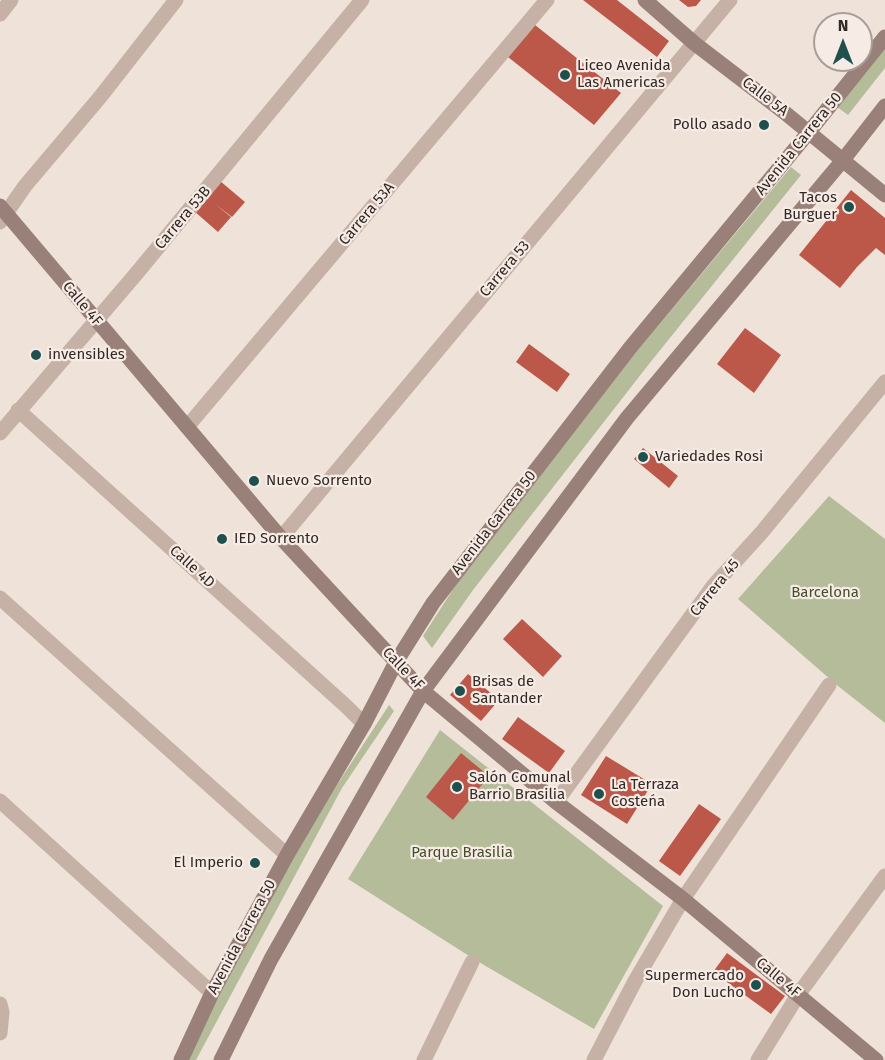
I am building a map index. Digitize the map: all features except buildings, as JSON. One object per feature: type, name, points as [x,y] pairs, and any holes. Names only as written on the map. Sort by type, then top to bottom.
[{"type":"main road","name":"Calle 5A","points":[[645,0],[694,43],[809,132],[885,195]]},
{"type":"main road","name":"Avenida Carrera 50","points":[[181,1060],[212,993],[286,855],[364,724],[420,622],[630,348],[885,37]]},
{"type":"main road","points":[[221,1060],[271,959],[423,691],[627,418],[843,160],[885,106]]},
{"type":"main road","name":"Calle 4F","points":[[2,214],[281,538],[423,691],[556,802],[683,899],[876,1060]]},
{"type":"street","points":[[0,14],[10,0]]},
{"type":"street","points":[[2,214],[101,96],[176,0]]},
{"type":"street","name":"Carrera 53B","points":[[0,433],[144,265],[362,0]]},
{"type":"street","name":"Carrera 53A","points":[[187,427],[547,0]]},
{"type":"street","name":"Carrera 53","points":[[281,538],[730,0]]},
{"type":"street","name":"Carrera 45","points":[[556,802],[714,585],[762,532],[885,382]]},
{"type":"street","name":"Calle 4D","points":[[18,410],[364,724]]},
{"type":"street","points":[[0,598],[286,855]]},
{"type":"street","points":[[594,1060],[635,981],[683,899],[829,685]]},
{"type":"street","points":[[0,801],[212,993]]},
{"type":"street","points":[[758,1060],[798,995],[885,876]]},
{"type":"street","points":[[424,1060],[472,962]]},
{"type":"street","points":[[0,1033],[1,1008]]},
{"type":"green space","points":[[885,47],[885,68],[848,115],[837,107],[865,72],[873,72],[873,62]]},
{"type":"green space","points":[[791,167],[801,175],[649,364],[473,590],[432,648],[423,636],[457,583],[633,356]]},
{"type":"green space","name":"Barcelona","points":[[829,496],[885,539],[885,723],[838,686],[738,599]]},
{"type":"green space","points":[[389,705],[394,711],[342,788],[196,1060],[188,1060],[216,997],[312,823]]},
{"type":"green space","name":"Parque Brasilia","points":[[440,730],[663,906],[594,1029],[477,961],[348,879]]},
{"type":"place","name":"Liceo Avenida Las Americas","points":[[565,75]]},
{"type":"place","name":"Pollo asado","points":[[764,125]]},
{"type":"place","name":"Tacos Burguer","points":[[849,207]]},
{"type":"place","name":"invensibles","points":[[36,355]]},
{"type":"place","name":"Variedades Rosi","points":[[643,457]]},
{"type":"place","name":"Nuevo Sorrento","points":[[254,481]]},
{"type":"place","name":"IED Sorrento","points":[[222,539]]},
{"type":"place","name":"Brisas de Santander","points":[[460,691]]},
{"type":"place","name":"Salón Comunal Barrio Brasilia","points":[[457,787]]},
{"type":"place","name":"La Terraza Costeńa","points":[[599,794]]},
{"type":"place","name":"El Imperio","points":[[255,863]]},
{"type":"place","name":"Supermercado Don Lucho","points":[[756,985]]}]
